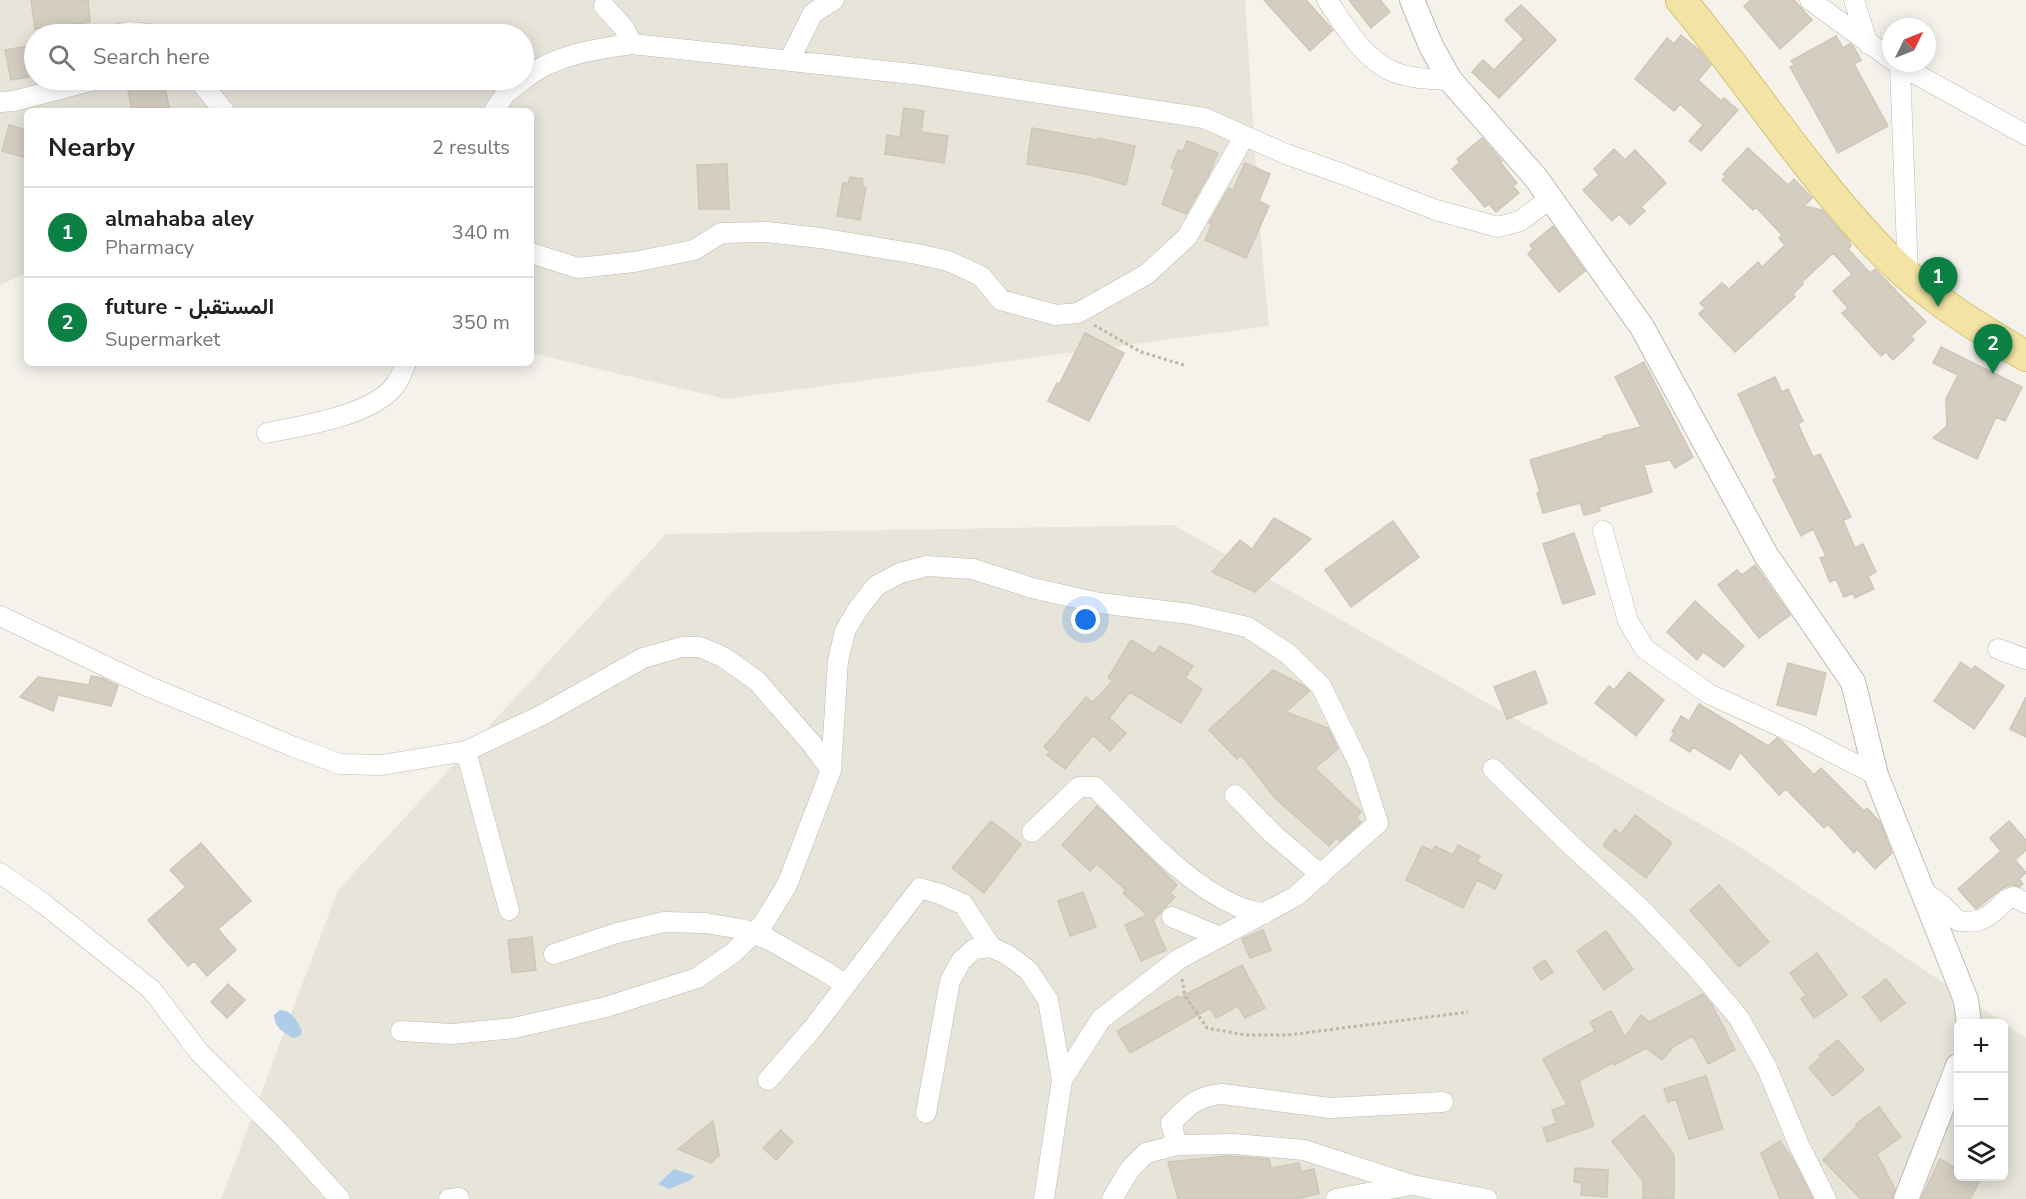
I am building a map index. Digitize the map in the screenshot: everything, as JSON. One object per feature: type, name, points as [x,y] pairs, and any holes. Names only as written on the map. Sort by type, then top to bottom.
[{"type":"main road","points":[[1681,0],[1712,37],[1798,153],[1874,243],[1941,303],[1983,332],[2026,356]]},
{"type":"street","points":[[789,61],[813,13],[834,0]]},
{"type":"street","points":[[1327,0],[1349,32],[1376,62],[1394,72],[1418,78],[1450,80]]},
{"type":"street","points":[[1412,0],[1431,46],[1450,80],[1503,138],[1551,198],[1641,327],[1766,555],[1853,682],[1876,776],[1966,1000],[1968,1019]]},
{"type":"street","points":[[1810,0],[1882,54]]},
{"type":"street","points":[[1854,0],[1868,44]]},
{"type":"street","points":[[604,6],[624,28],[632,44]]},
{"type":"street","points":[[534,73],[547,65],[593,49],[632,44],[922,75],[1204,118],[1244,137],[1436,210],[1498,227],[1521,221],[1551,198]]},
{"type":"street","points":[[1897,72],[1908,275]]},
{"type":"street","points":[[1912,72],[2026,135]]},
{"type":"street","points":[[0,102],[14,101],[56,90]]},
{"type":"street","points":[[207,90],[222,108]]},
{"type":"street","points":[[496,108],[510,90]]},
{"type":"street","points":[[534,254],[578,268],[633,262],[694,250],[721,233],[767,232],[820,238],[948,261],[981,276],[1001,300],[1056,315],[1078,313],[1147,274],[1188,237],[1244,137]]},
{"type":"street","points":[[267,433],[325,421],[360,410],[384,396],[396,384],[405,366]]},
{"type":"street","points":[[1603,531],[1628,621],[1645,649],[1709,694],[1799,735],[1876,776]]},
{"type":"street","points":[[401,1031],[452,1034],[514,1028],[606,1008],[697,978],[733,953],[763,924],[787,885],[831,770],[838,662],[845,631],[858,609],[876,586],[900,573],[927,566],[973,569],[1032,588],[1099,603],[1190,614],[1247,627],[1257,633],[1287,653],[1321,686],[1359,764],[1378,823],[1296,896],[1179,959],[1101,1018],[1062,1080]]},
{"type":"street","points":[[0,616],[144,685],[340,764],[382,765],[466,752],[542,715],[643,658],[682,647],[700,647],[723,657],[757,681],[812,744],[831,770]]},
{"type":"street","points":[[1998,649],[2026,659]]},
{"type":"street","points":[[466,752],[509,910]]},
{"type":"street","points":[[1493,769],[1641,909],[1695,966],[1739,1018],[1767,1068],[1799,1145],[1826,1199]]},
{"type":"street","points":[[1032,832],[1079,787],[1095,787],[1180,871],[1239,908],[1264,914]]},
{"type":"street","points":[[1235,795],[1273,834],[1321,874]]},
{"type":"street","points":[[0,873],[44,904],[152,990],[199,1053],[282,1136],[340,1199]]},
{"type":"street","points":[[768,1080],[787,1060],[920,888],[940,894],[963,904],[991,947],[1008,955],[1028,970],[1048,1000],[1062,1080],[1044,1199]]},
{"type":"street","points":[[1922,890],[1958,921],[1975,923],[1986,918],[2007,899],[2014,897],[2026,903]]},
{"type":"street","points":[[1172,917],[1220,937]]},
{"type":"street","points":[[554,954],[616,933],[664,921],[705,923],[741,929],[768,939],[846,985]]},
{"type":"street","points":[[926,1113],[950,981],[961,961],[974,949],[991,947]]},
{"type":"street","points":[[1906,1199],[1956,1073]]},
{"type":"street","points":[[1177,1145],[1171,1123],[1198,1098],[1208,1095],[1222,1094],[1330,1108],[1443,1102]]},
{"type":"street","points":[[1112,1199],[1130,1169],[1146,1153],[1177,1145],[1234,1144],[1304,1150],[1412,1185],[1487,1199]]},
{"type":"street","points":[[1336,1199],[1412,1185]]},
{"type":"path","points":[[1078,313],[1104,332],[1141,352],[1184,365]]},
{"type":"path","points":[[1179,959],[1185,996],[1207,1028],[1245,1035],[1288,1035],[1468,1012]]},
{"type":"shaded area","points":[[0,0],[1245,0],[1260,230],[1269,326],[726,399],[534,354],[534,108],[24,108],[24,274],[0,285]]},
{"type":"shaded area","points":[[1174,525],[1732,842],[1998,1019],[1954,1019],[1954,1181],[2008,1181],[2008,1026],[2026,1038],[2026,1199],[221,1199],[338,890],[666,534]]},
{"type":"water","points":[[280,1010],[288,1012],[296,1020],[302,1031],[300,1036],[293,1038],[278,1026],[274,1015]]},
{"type":"water","points":[[674,1169],[695,1176],[669,1189],[658,1184]]},
{"type":"building","points":[[31,0],[88,0],[90,22],[34,24]]},
{"type":"building","points":[[1264,0],[1306,0],[1333,30],[1310,51]]},
{"type":"building","points":[[1349,0],[1380,0],[1390,12],[1371,28]]},
{"type":"building","points":[[1751,0],[1794,0],[1812,20],[1780,49],[1744,6]]},
{"type":"building","points":[[1521,5],[1556,40],[1499,98],[1472,72],[1483,60],[1494,70],[1524,39],[1505,20]]},
{"type":"building","points":[[1681,35],[1699,50],[1711,65],[1698,80],[1721,101],[1724,98],[1738,110],[1701,151],[1689,141],[1703,125],[1680,104],[1674,111],[1635,79],[1667,38],[1674,44]]},
{"type":"building","points":[[1836,36],[1843,48],[1850,44],[1853,46],[1861,60],[1854,64],[1888,126],[1838,153],[1790,67],[1795,65],[1791,61]]},
{"type":"building","points":[[24,47],[24,78],[11,80],[5,50]]},
{"type":"building","points":[[128,90],[166,90],[169,108],[131,108]]},
{"type":"building","points":[[904,108],[924,111],[921,132],[948,136],[944,163],[885,154],[887,135],[900,137]]},
{"type":"building","points":[[9,125],[24,129],[24,157],[2,151]]},
{"type":"building","points":[[1032,128],[1135,146],[1126,185],[1090,175],[1027,164]]},
{"type":"building","points":[[1482,138],[1517,183],[1513,186],[1519,193],[1496,212],[1489,204],[1485,207],[1452,169],[1460,162],[1457,159]]},
{"type":"building","points":[[1187,141],[1218,153],[1186,214],[1162,204],[1175,170],[1171,168],[1178,150],[1183,151]]},
{"type":"building","points":[[1748,148],[1788,185],[1794,179],[1812,198],[1804,206],[1822,210],[1849,241],[1851,246],[1848,249],[1870,273],[1875,269],[1926,322],[1911,336],[1914,340],[1893,360],[1886,352],[1881,356],[1842,313],[1848,308],[1833,291],[1852,274],[1833,253],[1802,282],[1803,284],[1793,294],[1795,297],[1735,352],[1699,314],[1705,308],[1700,303],[1722,283],[1729,289],[1758,262],[1762,267],[1785,245],[1779,238],[1782,235],[1756,207],[1753,210],[1722,180],[1726,176],[1723,174]]},
{"type":"building","points":[[1614,149],[1625,160],[1635,150],[1666,183],[1641,207],[1645,211],[1630,225],[1619,214],[1612,221],[1583,190],[1599,175],[1594,169]]},
{"type":"building","points":[[1245,163],[1270,174],[1259,201],[1269,206],[1246,258],[1205,240],[1212,224],[1209,223],[1229,188],[1233,190]]},
{"type":"building","points":[[727,164],[729,209],[699,209],[697,165]]},
{"type":"building","points":[[850,177],[863,179],[862,187],[866,187],[860,220],[837,216],[843,183],[848,184]]},
{"type":"building","points":[[1553,226],[1585,271],[1559,292],[1528,254],[1533,249],[1530,245]]},
{"type":"building","points":[[1085,333],[1124,353],[1089,421],[1048,401],[1057,383],[1059,385]]},
{"type":"building","points":[[1941,347],[2022,387],[2005,421],[1996,417],[1977,459],[1933,438],[1947,426],[1946,399],[1958,375],[1933,363]]},
{"type":"building","points":[[1644,362],[1693,457],[1675,468],[1670,460],[1644,465],[1652,492],[1599,507],[1600,511],[1584,515],[1580,503],[1543,513],[1537,493],[1540,492],[1530,460],[1603,438],[1603,436],[1641,427],[1615,377]]},
{"type":"building","points":[[1775,377],[1782,392],[1788,389],[1803,421],[1798,424],[1813,457],[1820,454],[1851,517],[1843,520],[1855,548],[1863,544],[1876,572],[1868,576],[1874,589],[1855,598],[1853,593],[1844,597],[1836,579],[1830,582],[1820,558],[1826,556],[1813,529],[1801,536],[1773,480],[1777,478],[1738,394]]},
{"type":"building","points":[[1274,518],[1311,539],[1255,592],[1212,572],[1240,540],[1252,549]]},
{"type":"building","points":[[1393,521],[1419,557],[1351,607],[1325,570]]},
{"type":"building","points":[[1574,533],[1595,594],[1563,604],[1543,544]]},
{"type":"building","points":[[1755,565],[1790,615],[1759,638],[1718,585],[1737,570],[1742,575]]},
{"type":"building","points":[[1695,601],[1744,646],[1724,667],[1703,652],[1697,660],[1667,632]]},
{"type":"building","points":[[1131,640],[1154,654],[1160,646],[1193,666],[1185,678],[1202,689],[1181,723],[1130,692],[1109,718],[1126,733],[1110,751],[1093,735],[1065,769],[1047,755],[1050,752],[1044,747],[1086,697],[1093,702],[1113,681],[1108,678]]},
{"type":"building","points":[[1961,662],[1972,670],[1975,666],[2004,686],[1974,729],[1934,701]]},
{"type":"building","points":[[1788,663],[1826,673],[1816,715],[1777,705]]},
{"type":"building","points":[[1273,670],[1309,691],[1286,712],[1328,728],[1338,749],[1315,768],[1361,812],[1356,818],[1361,822],[1340,841],[1336,838],[1329,846],[1276,799],[1241,755],[1237,759],[1209,730]]},
{"type":"building","points":[[1535,671],[1547,703],[1507,719],[1494,687]]},
{"type":"building","points":[[1629,672],[1664,700],[1636,736],[1595,703],[1609,686],[1614,690]]},
{"type":"building","points":[[91,676],[102,678],[118,686],[111,706],[58,695],[53,711],[20,697],[38,677],[89,685]]},
{"type":"building","points":[[2026,697],[2026,737],[2010,729]]},
{"type":"building","points":[[1699,704],[1768,746],[1777,738],[1781,740],[1814,775],[1821,768],[1864,811],[1867,808],[1880,822],[1892,853],[1875,869],[1857,849],[1854,853],[1828,824],[1824,828],[1786,789],[1779,795],[1740,752],[1730,770],[1693,747],[1690,752],[1670,740],[1681,716],[1689,721]]},
{"type":"building","points":[[1097,806],[1177,885],[1170,893],[1175,897],[1153,920],[1166,950],[1141,961],[1125,925],[1147,915],[1123,893],[1126,890],[1097,864],[1090,871],[1062,845]]},
{"type":"building","points":[[1635,815],[1672,843],[1646,878],[1603,845],[1615,829],[1621,834]]},
{"type":"building","points":[[991,821],[1021,844],[984,893],[952,868]]},
{"type":"building","points":[[2009,821],[2026,840],[2026,850],[2015,860],[2026,873],[2019,879],[2023,884],[2020,887],[2011,885],[2003,888],[1976,909],[1958,889],[2001,851],[1990,838]]},
{"type":"building","points":[[201,843],[251,901],[218,929],[236,950],[207,976],[194,961],[188,966],[148,920],[186,887],[170,870]]},
{"type":"building","points":[[1458,845],[1480,856],[1477,862],[1502,875],[1495,889],[1477,880],[1463,908],[1406,880],[1422,846],[1433,851],[1435,846],[1453,855]]},
{"type":"building","points":[[1719,885],[1769,942],[1739,967],[1690,910]]},
{"type":"building","points":[[1083,892],[1096,927],[1070,936],[1058,901]]},
{"type":"building","points":[[1263,930],[1271,950],[1250,958],[1242,939]]},
{"type":"building","points":[[1606,931],[1633,969],[1604,990],[1577,951]]},
{"type":"building","points":[[532,937],[536,970],[512,973],[508,940]]},
{"type":"building","points":[[1817,953],[1847,995],[1814,1018],[1801,999],[1806,995],[1790,973]]},
{"type":"building","points":[[1545,960],[1553,972],[1541,980],[1533,968]]},
{"type":"building","points":[[1242,965],[1265,1008],[1245,1018],[1238,1006],[1216,1018],[1210,1008],[1130,1053],[1117,1031],[1178,996],[1179,998]]},
{"type":"building","points":[[1886,979],[1905,1003],[1881,1021],[1863,997]]},
{"type":"building","points":[[228,984],[245,1000],[227,1018],[211,1002]]},
{"type":"building","points":[[1703,994],[1712,1005],[1735,1050],[1708,1064],[1693,1036],[1674,1046],[1662,1060],[1646,1048],[1614,1065],[1612,1063],[1579,1081],[1594,1126],[1547,1142],[1543,1128],[1557,1123],[1552,1110],[1567,1105],[1543,1059],[1595,1031],[1590,1022],[1611,1011],[1625,1037],[1641,1015],[1649,1022]]},
{"type":"building","points":[[1838,1040],[1864,1070],[1833,1096],[1809,1068],[1821,1057],[1819,1055]]},
{"type":"building","points":[[1706,1076],[1723,1129],[1689,1139],[1676,1099],[1668,1102],[1664,1089]]},
{"type":"building","points":[[1879,1107],[1901,1137],[1877,1154],[1895,1189],[1892,1199],[1861,1199],[1823,1160],[1858,1125],[1856,1124]]},
{"type":"building","points":[[1644,1115],[1674,1155],[1674,1198],[1643,1199],[1643,1181],[1612,1141]]},
{"type":"building","points":[[713,1121],[719,1155],[711,1163],[678,1149]]},
{"type":"building","points":[[781,1130],[793,1142],[776,1160],[763,1148]]},
{"type":"building","points":[[1780,1141],[1793,1160],[1813,1199],[1780,1199],[1761,1153]]},
{"type":"building","points":[[1226,1156],[1269,1159],[1271,1168],[1299,1163],[1301,1172],[1314,1169],[1319,1194],[1295,1199],[1178,1199],[1168,1162]]},
{"type":"building","points":[[1940,1159],[1954,1167],[1954,1181],[1979,1182],[1970,1199],[1921,1199]]},
{"type":"building","points":[[1575,1168],[1608,1170],[1607,1197],[1581,1195],[1582,1183],[1574,1182]]},
{"type":"place","name":"almahaba aley","points":[[1938,307]]},
{"type":"place","name":"future - المستقبل","points":[[1993,374]]}]
